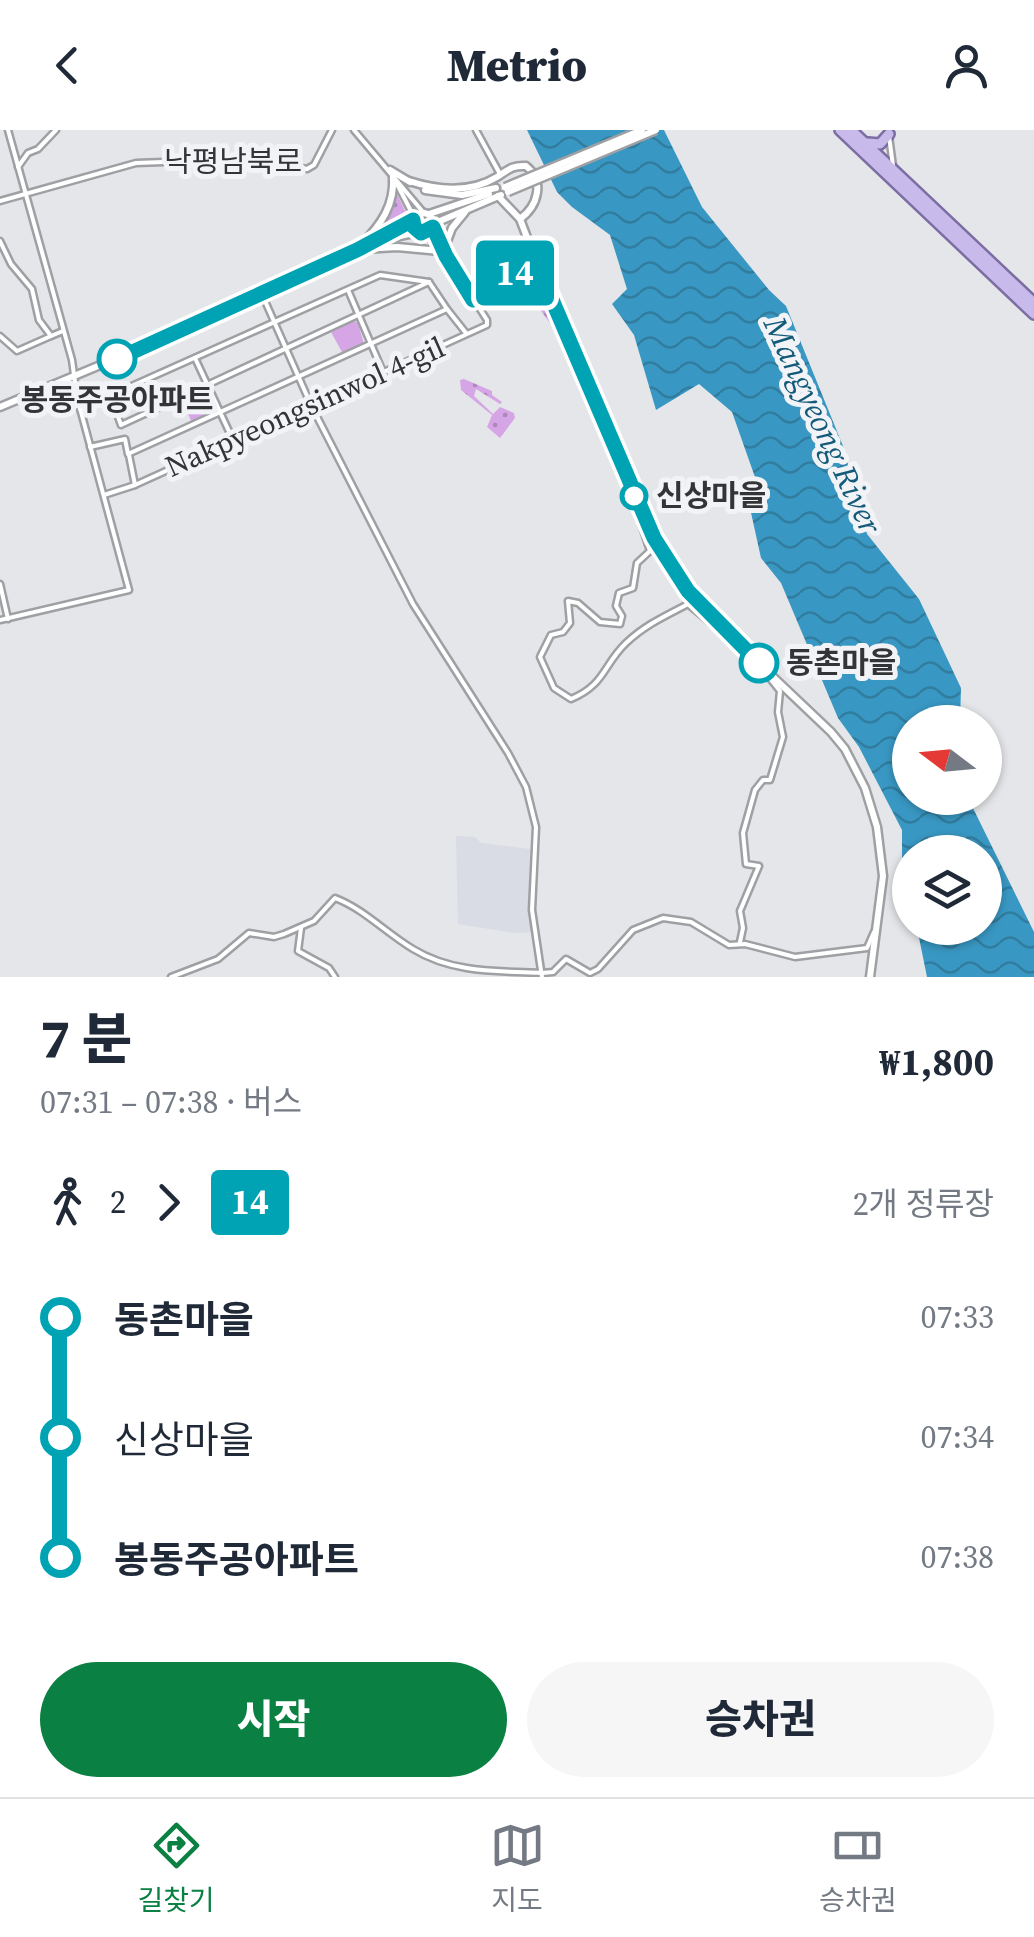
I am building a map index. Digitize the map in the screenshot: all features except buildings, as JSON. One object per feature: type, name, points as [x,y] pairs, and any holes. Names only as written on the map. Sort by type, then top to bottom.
[{"type":"main road","points":[[840,130],[900,178],[1034,303]]},
{"type":"main road","points":[[850,130],[1034,314]]},
{"type":"main road","points":[[863,141],[880,144],[890,132]]},
{"type":"street","points":[[0,620],[129,590],[8,130]]},
{"type":"street","points":[[18,167],[28,153],[38,150],[56,130]]},
{"type":"street","name":"낙평남북로","points":[[0,201],[136,162],[246,158],[307,168],[314,165],[332,130]]},
{"type":"street","points":[[354,130],[426,213],[443,252],[473,300],[535,260]]},
{"type":"street","points":[[476,130],[499,175],[500,190],[520,219],[634,497],[675,572],[732,639]]},
{"type":"street","points":[[375,241],[421,232],[500,190],[642,130]]},
{"type":"street","points":[[0,408],[357,250],[426,213],[500,190],[656,130]]},
{"type":"street","points":[[875,159],[890,132]]},
{"type":"street","points":[[890,132],[890,160],[900,178]]},
{"type":"street","points":[[408,181],[442,190],[470,186],[520,165],[531,169],[539,186],[534,202],[520,219]]},
{"type":"street","points":[[391,173],[423,190],[451,196],[500,190]]},
{"type":"street","points":[[391,173],[421,232],[443,252]]},
{"type":"street","points":[[357,250],[386,216],[392,196],[391,173]]},
{"type":"street","points":[[470,186],[500,190]]},
{"type":"street","points":[[443,252],[452,228],[471,206]]},
{"type":"street","points":[[0,242],[11,264],[32,290],[39,320],[51,336]]},
{"type":"street","points":[[357,250],[396,247],[443,252]]},
{"type":"street","points":[[80,409],[380,275],[429,282],[466,334]]},
{"type":"street","points":[[121,425],[429,282]]},
{"type":"street","points":[[348,290],[383,372]]},
{"type":"street","points":[[261,292],[312,405],[413,604],[508,752],[526,787],[536,817],[532,910],[542,975]]},
{"type":"street","name":"Nakpyeongsinwol 4-gil","points":[[104,496],[488,323],[473,300]]},
{"type":"street","points":[[128,454],[448,310]]},
{"type":"street","points":[[0,336],[17,350],[62,331]]},
{"type":"street","points":[[196,358],[233,440]]},
{"type":"street","points":[[112,397],[135,485]]},
{"type":"street","points":[[90,447],[125,439]]},
{"type":"street","points":[[634,497],[650,551],[637,563],[633,588],[619,592],[616,606],[622,616],[620,624],[600,622],[578,603],[568,601],[570,623],[563,632],[551,636],[540,657],[554,688],[571,699],[587,692],[604,676],[630,639],[656,619],[688,604],[759,663],[832,732],[865,788],[883,862],[880,918],[870,977]]},
{"type":"street","points":[[0,584],[8,618]]},
{"type":"street","points":[[740,944],[740,911],[760,866],[746,864],[743,833],[755,790],[763,780],[770,780],[783,737],[778,712],[780,691],[759,663]]},
{"type":"street","points":[[172,977],[218,960],[249,933],[274,937],[314,922],[335,898],[362,912],[410,948],[446,965],[542,975],[553,972],[566,959],[587,973],[594,972],[632,930],[663,918],[691,922],[725,943],[795,957],[867,948],[880,918]]},
{"type":"street","points":[[301,927],[298,951],[329,968],[335,977]]},
{"type":"shaded area","points":[[456,836],[530,849],[528,906],[532,932],[458,924]]},
{"type":"green space","points":[[396,192],[408,217],[381,232]]},
{"type":"green space","points":[[536,275],[558,334],[539,308],[545,303],[534,288],[529,290],[522,283],[517,287],[523,280],[530,283],[528,277]]},
{"type":"green space","points":[[354,321],[364,344],[343,354],[331,332]]},
{"type":"green space","points":[[460,380],[492,391],[502,402],[476,389],[474,396],[493,414],[500,407],[514,413],[515,418],[500,438],[487,427],[492,415],[461,390]]},
{"type":"green space","points":[[204,391],[214,412],[192,423],[182,400]]},
{"type":"water","name":"Mangyeong River","points":[[527,130],[664,130],[702,207],[786,306],[843,446],[867,534],[919,599],[961,688],[960,705],[892,705],[892,811],[859,747],[838,718],[781,583],[761,558],[748,499],[756,480],[732,412],[699,384],[656,410],[634,335],[612,304],[627,289],[610,235],[557,192]]},
{"type":"water","points":[[894,815],[976,815],[986,835],[902,835]]},
{"type":"water","points":[[1002,867],[1034,932],[1034,977],[927,977],[920,945],[1002,945]]},
{"type":"bus line","name":"14","points":[[117,359],[357,250],[413,220],[418,232],[428,232],[433,227],[473,300],[535,260],[654,538],[688,591],[759,663]]},
{"type":"place","name":"봉동주공아파트","points":[[117,359]]},
{"type":"place","name":"신상마을","points":[[634,496]]},
{"type":"place","name":"동촌마을","points":[[759,663]]}]
